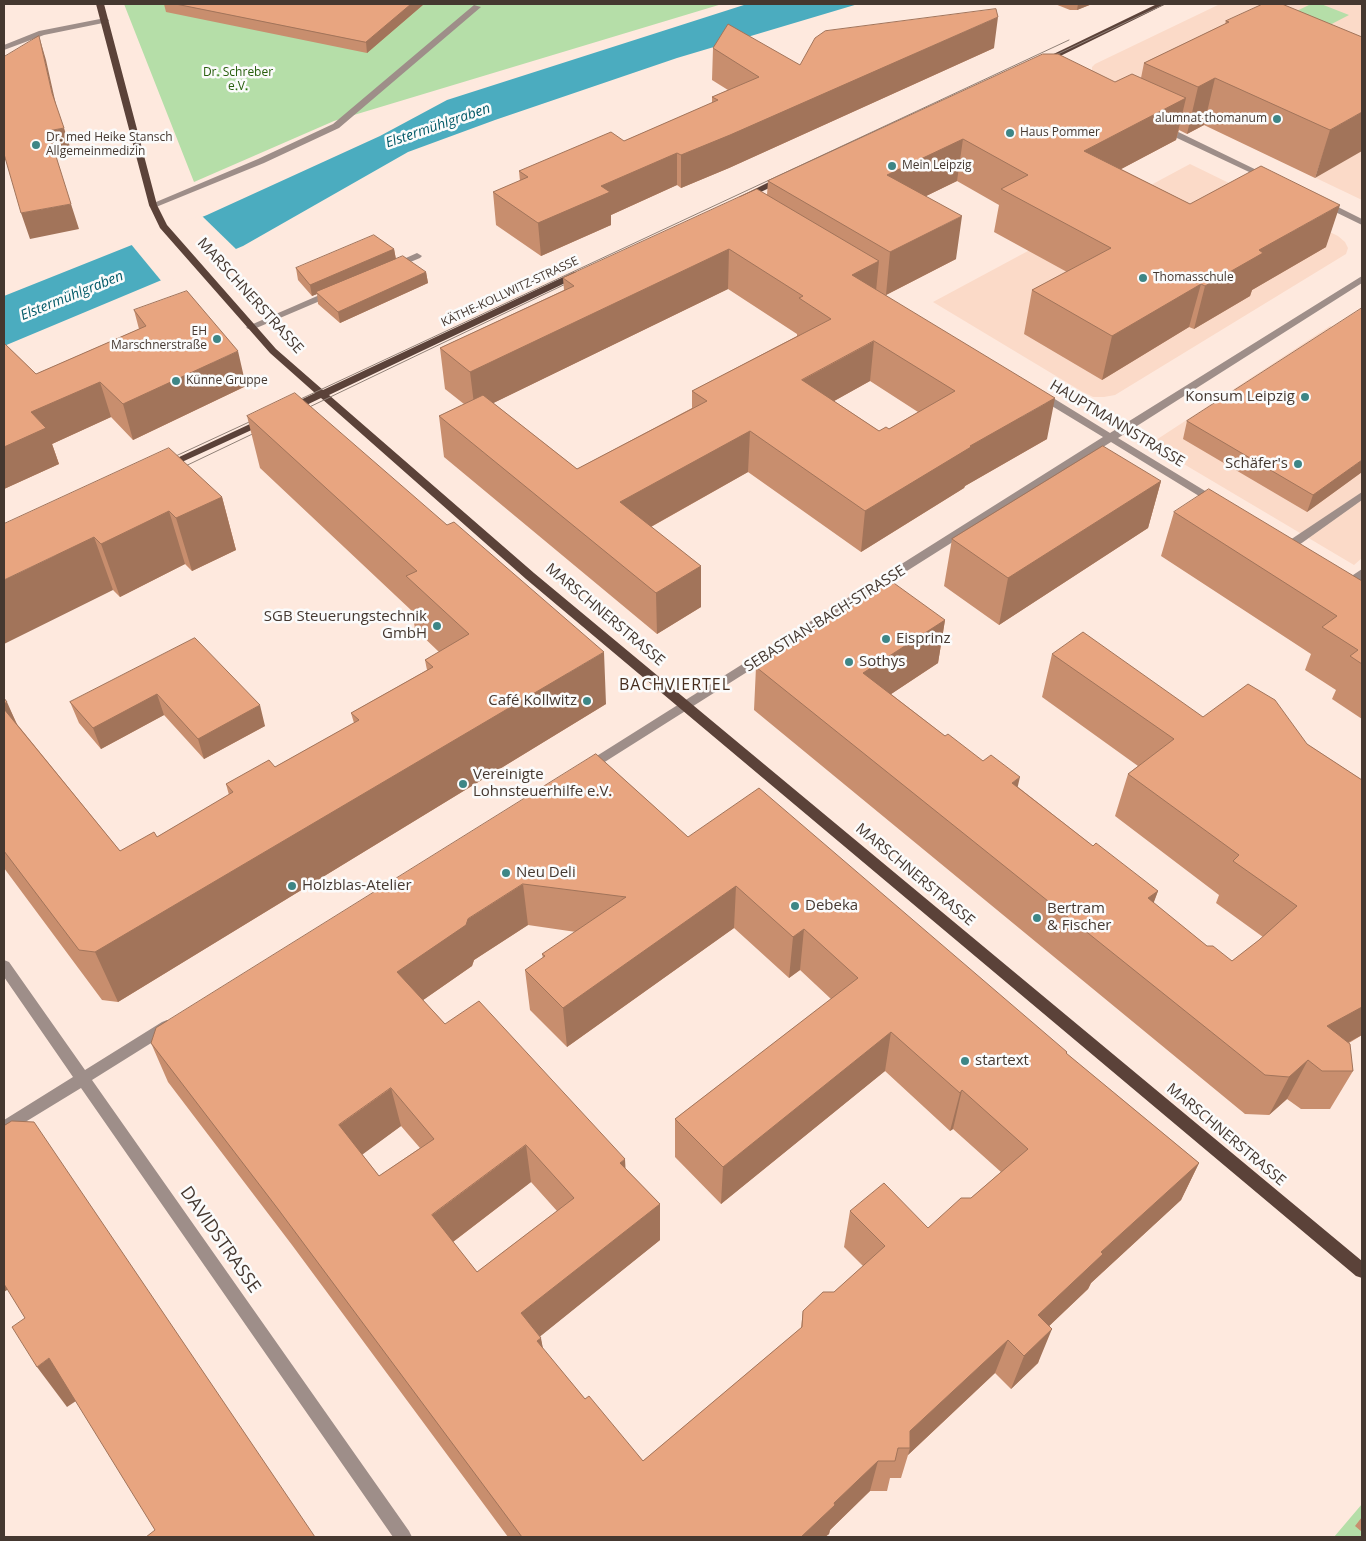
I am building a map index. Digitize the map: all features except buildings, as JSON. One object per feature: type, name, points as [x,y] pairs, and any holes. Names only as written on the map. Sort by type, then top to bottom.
[{"type":"main road","name":"MARSCHNERSTRASSE","points":[[100,4],[153,205],[163,226],[273,351],[530,576],[688,706],[1362,1271]]},
{"type":"main road","points":[[1035,68],[1162,4]]},
{"type":"main road","points":[[735,201],[788,176]]},
{"type":"main road","name":"KÄTHE-KOLLWITZ-STRASSE","points":[[156,470],[585,271]]},
{"type":"street","points":[[153,205],[261,161],[336,126],[477,7]]},
{"type":"street","points":[[4,48],[42,33],[105,20]]},
{"type":"street","points":[[1158,125],[1280,183]]},
{"type":"street","points":[[1313,198],[1362,222]]},
{"type":"street","points":[[382,271],[417,256]]},
{"type":"street","name":"SEBASTIAN-BACH-STRASSE","points":[[577,774],[688,706],[1362,279]]},
{"type":"street","points":[[251,327],[338,290]]},
{"type":"street","name":"HAUPTMANNSTRASSE","points":[[1036,392],[1223,507]]},
{"type":"street","points":[[1289,547],[1362,495]]},
{"type":"street","points":[[1347,584],[1362,573]]},
{"type":"street","name":"DAVIDSTRASSE","points":[[4,966],[402,1537]]},
{"type":"street","points":[[4,1128],[177,1020]]},
{"type":"shaded area","name":"alumnat thomanum","points":[[1220,4],[1362,4],[1362,200],[1092,71],[1092,67],[1095,64]]},
{"type":"shaded area","name":"Thomasschule","points":[[1190,164],[1338,236],[1345,242],[1348,248],[1346,254],[1115,395],[1104,397],[1093,397],[1081,391],[933,302]]},
{"type":"shaded area","name":"Konsum Leipzig","points":[[1330,326],[1362,343],[1362,558],[1354,565],[1150,444]]},
{"type":"green space","name":"Dr. Schreber e.V.","points":[[124,4],[722,4],[334,121],[194,182]]},
{"type":"green space","points":[[1311,4],[1321,4],[1349,15],[1291,45],[1258,30]]},
{"type":"green space","points":[[1362,1504],[1362,1537],[1334,1537]]},
{"type":"water","name":"Elstermühlgraben","points":[[747,4],[858,4],[677,58],[495,120],[408,152],[243,246],[4,346],[4,296],[207,215],[380,136],[447,100]]},
{"type":"pier","points":[[201,215],[238,251],[163,283],[130,243]]},
{"type":"tram line","points":[[1045,60],[1165,4]]},
{"type":"tram line","points":[[290,404],[1069,40]]},
{"type":"tram line","points":[[299,412],[576,279]]},
{"type":"tram line","points":[[165,461],[260,417]]},
{"type":"tram line","points":[[175,471],[265,428]]},
{"type":"place","name":"alumnat thomanum","points":[[1277,119]]},
{"type":"place","name":"Haus Pommer","points":[[1010,133]]},
{"type":"place","name":"Dr. med Heike Stansch Allgemeinmedizin","points":[[36,145]]},
{"type":"place","name":"Mein Leipzig","points":[[892,166]]},
{"type":"place","name":"Thomasschule","points":[[1143,278]]},
{"type":"place","name":"EH Marschnerstraße","points":[[217,339]]},
{"type":"place","name":"Künne Gruppe","points":[[176,381]]},
{"type":"place","name":"Konsum Leipzig","points":[[1305,397]]},
{"type":"place","name":"Schäfer's","points":[[1298,464]]},
{"type":"place","name":"SGB Steuerungstechnik GmbH","points":[[437,626]]},
{"type":"place","name":"Eisprinz","points":[[886,639]]},
{"type":"place","name":"Sothys","points":[[849,662]]},
{"type":"place","name":"Café Kollwitz","points":[[587,701]]},
{"type":"place","name":"Vereinigte Lohnsteuerhilfe e.V.","points":[[463,784]]},
{"type":"place","name":"Neu Deli","points":[[506,873]]},
{"type":"place","name":"Holzblas-Atelier","points":[[292,886]]},
{"type":"place","name":"Debeka","points":[[795,906]]},
{"type":"place","name":"Bertram & Fischer","points":[[1037,918]]},
{"type":"place","name":"startext","points":[[965,1061]]},
{"type":"district","name":"BACHVIERTEL","points":[[675,685]]}]
